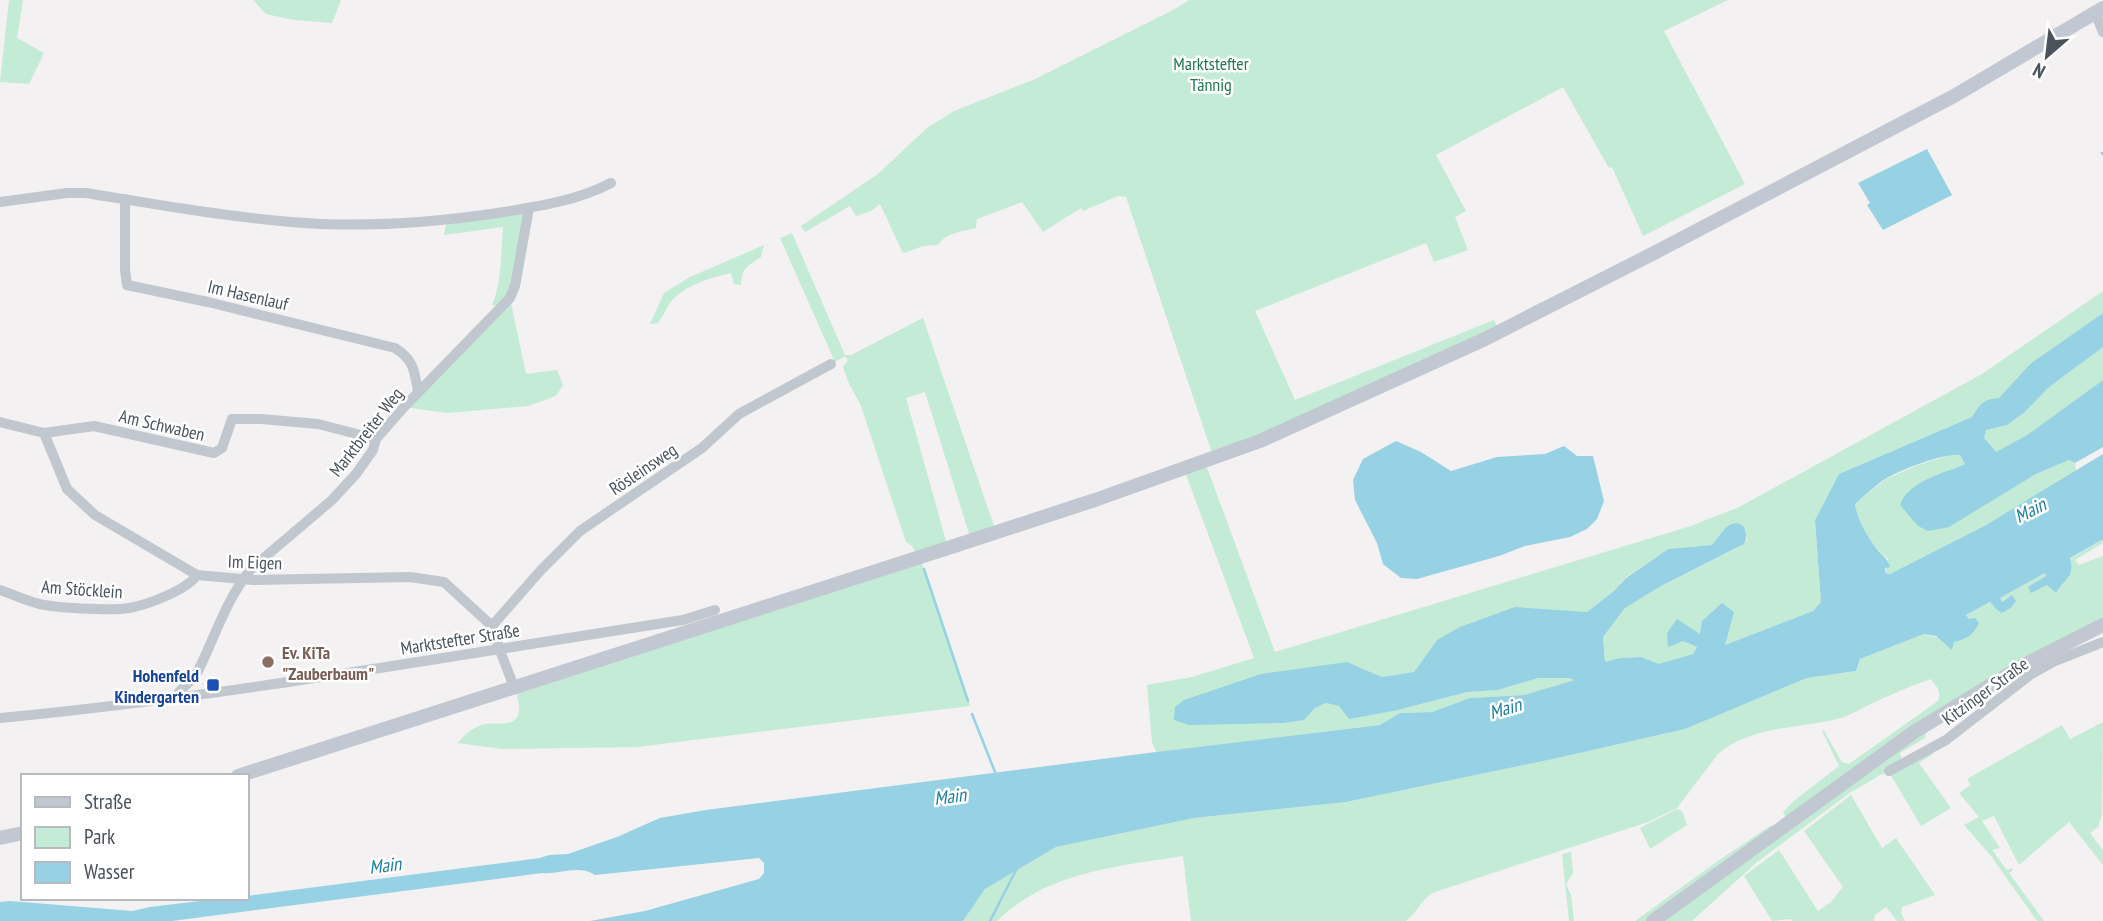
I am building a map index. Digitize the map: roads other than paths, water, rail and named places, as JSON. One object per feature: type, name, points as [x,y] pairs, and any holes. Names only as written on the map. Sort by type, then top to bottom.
[{"type":"main road","points":[[243,774],[1095,500],[1260,441],[1430,365],[1632,264],[1954,96],[2099,10]]},
{"type":"main road","points":[[1653,921],[1914,732],[2022,666],[2103,625]]},
{"type":"main road","points":[[0,838],[21,834]]},
{"type":"street","points":[[2099,10],[2103,32]]},
{"type":"street","points":[[0,202],[67,192],[86,193],[243,217],[346,225],[427,222],[529,208],[611,184]]},
{"type":"street","name":"Im Hasenlauf","points":[[125,199],[127,285],[231,307],[395,348],[408,356],[415,371],[418,391]]},
{"type":"street","name":"Marktbreiter Weg","points":[[176,696],[196,676],[225,612],[252,568],[332,500],[356,474],[373,450],[376,439],[418,391],[510,298],[515,286],[529,208]]},
{"type":"street","name":"Rösleinsweg","points":[[492,626],[541,570],[580,531],[702,448],[739,414],[831,364]]},
{"type":"street","name":"Am Schwaben","points":[[44,433],[94,426],[214,453],[222,448],[232,419],[261,419],[318,424],[376,439]]},
{"type":"street","points":[[0,422],[44,433]]},
{"type":"street","name":"Im Eigen","points":[[44,433],[67,489],[94,515],[197,575],[243,579],[410,577],[444,582],[492,626],[514,687]]},
{"type":"street","name":"Am Stöcklein","points":[[0,590],[38,604],[129,608],[177,592],[197,575]]},
{"type":"street","name":"Marktstefter Straße","points":[[0,718],[274,684],[683,620],[715,610]]},
{"type":"street","name":"Kitzinger Straße","points":[[1889,771],[1946,740],[2030,675],[2055,661],[2103,642]]},
{"type":"water","points":[[1927,149],[1952,195],[1883,230],[1867,205],[1870,203],[1858,183]]},
{"type":"water","name":"Main","points":[[2103,313],[2103,347],[2048,388],[2025,412],[2007,425],[1986,430],[1984,438],[1996,452],[2027,435],[2103,380],[2103,447],[2075,463],[2069,460],[2036,474],[1949,527],[1928,531],[1918,526],[1900,505],[1910,490],[1918,484],[1965,464],[1960,455],[1933,459],[1892,475],[1855,504],[1866,532],[1889,564],[1890,567],[1885,568],[1885,573],[1890,574],[1986,525],[2103,454],[2103,541],[2070,558],[2070,574],[2056,593],[2047,585],[2031,593],[2028,587],[2046,576],[2045,573],[2000,598],[2002,602],[2012,595],[2016,601],[2002,613],[1990,602],[1966,615],[1969,619],[1975,618],[1979,623],[1969,636],[1954,642],[1952,650],[1936,636],[1924,634],[1860,659],[1856,671],[1807,678],[1685,729],[1346,802],[1194,818],[1056,847],[985,889],[963,921],[590,921],[645,911],[759,879],[764,873],[764,863],[759,858],[595,875],[582,870],[542,873],[172,921],[0,921],[0,902],[132,911],[208,900],[248,900],[248,896],[568,854],[660,818],[706,810],[1380,725],[1400,713],[1432,712],[1470,698],[1524,695],[1575,680],[1538,678],[1498,690],[1467,692],[1398,710],[1349,719],[1339,706],[1326,703],[1315,708],[1304,720],[1283,723],[1189,725],[1174,720],[1175,707],[1184,700],[1261,674],[1347,662],[1382,677],[1414,672],[1437,640],[1460,627],[1515,607],[1587,612],[1626,578],[1668,549],[1712,545],[1728,526],[1741,524],[1746,534],[1744,544],[1661,586],[1625,608],[1603,637],[1605,662],[1641,657],[1659,664],[1693,654],[1697,647],[1683,641],[1668,647],[1667,633],[1677,619],[1700,634],[1702,621],[1722,603],[1734,612],[1725,645],[1813,611],[1821,602],[1815,520],[1839,474],[1972,417],[1982,403],[1999,398],[2030,364]]},
{"type":"water","points":[[1396,441],[1421,452],[1451,471],[1497,457],[1545,454],[1564,446],[1577,456],[1593,456],[1604,501],[1597,519],[1587,529],[1570,537],[1525,546],[1417,579],[1401,578],[1383,564],[1377,543],[1355,500],[1353,480],[1363,459]]},
{"type":"waterway","points":[[924,569],[968,701]]},
{"type":"waterway","points":[[972,714],[995,772]]},
{"type":"waterway","points":[[990,921],[1017,868]]},
{"type":"place","name":"Ev. KiTa \"Zauberbaum\"","points":[[268,662]]},
{"type":"place","name":"Hohenfeld Kindergarten","points":[[213,685]]},
{"type":"park label","name":"Marktstefter Tännig","points":[[1211,73]]}]
